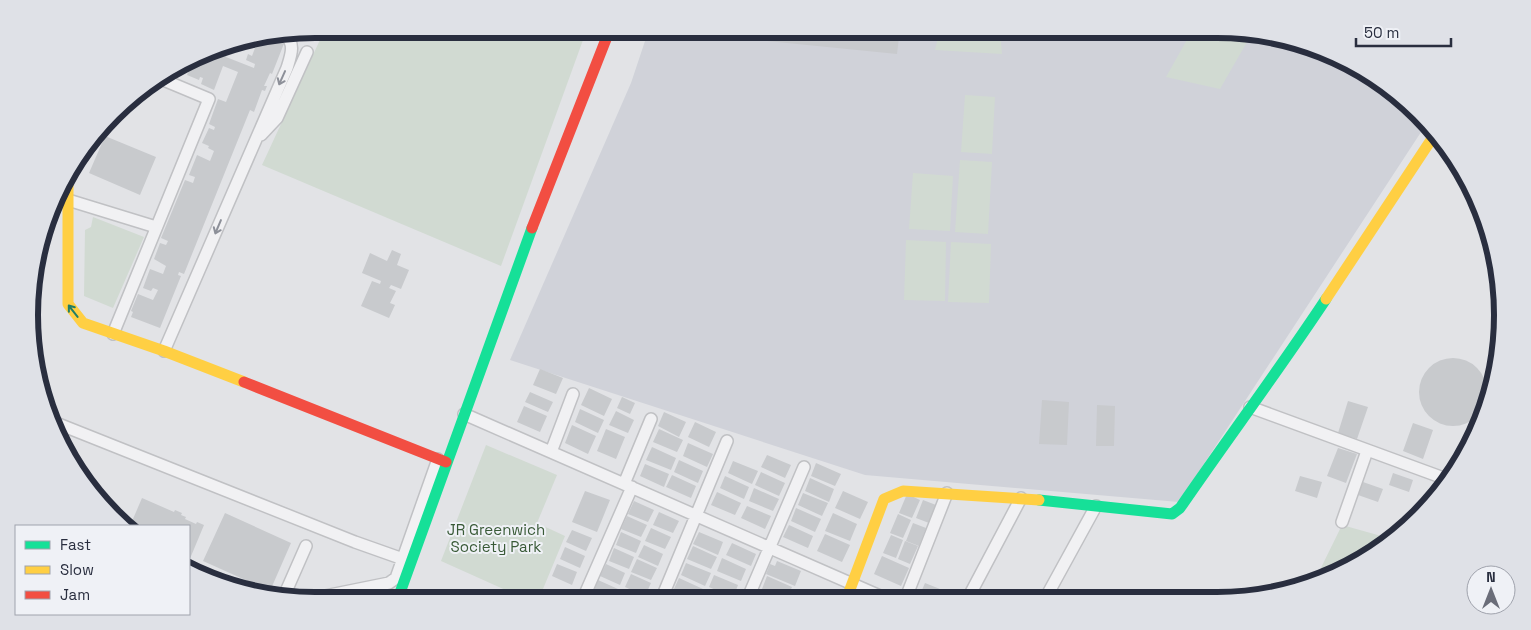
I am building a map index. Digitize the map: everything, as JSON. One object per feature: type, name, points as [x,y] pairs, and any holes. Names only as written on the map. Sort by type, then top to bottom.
[{"type":"street","points":[[345,592],[389,583],[396,578],[442,460],[464,414],[533,225],[606,38]]},
{"type":"street","points":[[164,351],[287,68],[292,49],[288,39]]},
{"type":"street","points":[[256,140],[277,118],[306,52]]},
{"type":"street","points":[[112,334],[209,99],[165,82]]},
{"type":"street","points":[[849,592],[884,499],[903,491],[1021,498],[1172,514],[1180,508],[1250,407],[1284,362],[1431,140]]},
{"type":"street","points":[[68,188],[68,304],[83,323],[164,351],[442,460]]},
{"type":"street","points":[[68,200],[156,227]]},
{"type":"street","points":[[551,452],[573,394]]},
{"type":"street","points":[[1250,407],[1441,477]]},
{"type":"street","points":[[464,414],[870,592]]},
{"type":"street","points":[[585,592],[628,486],[651,419]]},
{"type":"street","points":[[61,425],[403,559]]},
{"type":"street","points":[[664,592],[727,441]]},
{"type":"street","points":[[1342,522],[1368,451]]},
{"type":"street","points":[[400,592],[442,460]]},
{"type":"street","points":[[751,592],[804,467]]},
{"type":"street","points":[[908,592],[948,493]]},
{"type":"street","points":[[971,592],[1021,498]]},
{"type":"street","points":[[1049,592],[1096,506]]},
{"type":"street","points":[[286,591],[306,546]]},
{"type":"shaded area","points":[[646,38],[1234,38],[1288,47],[1339,66],[1385,95],[1423,130],[1179,502],[865,475],[510,360],[631,83]]},
{"type":"green space","points":[[321,38],[584,38],[501,266],[262,165]]},
{"type":"green space","points":[[938,38],[1001,38],[1002,54],[935,50]]},
{"type":"green space","points":[[1188,38],[1248,40],[1220,89],[1166,77]]},
{"type":"green space","points":[[965,95],[995,97],[992,154],[961,152]]},
{"type":"green space","points":[[960,160],[992,162],[988,234],[955,232]]},
{"type":"green space","points":[[913,173],[953,176],[950,231],[909,229]]},
{"type":"green space","points":[[93,217],[144,237],[113,308],[84,296],[85,230],[91,227]]},
{"type":"green space","points":[[906,240],[946,242],[945,301],[904,300]]},
{"type":"green space","points":[[951,242],[991,244],[989,303],[948,302]]},
{"type":"green space","name":"JR Greenwich Society Park","points":[[486,445],[557,475],[537,523],[565,536],[542,592],[510,592],[441,561]]},
{"type":"green space","points":[[1342,525],[1383,536],[1339,564],[1319,572]]},
{"type":"building","points":[[737,38],[899,38],[897,54]]},
{"type":"building","points":[[279,40],[285,41],[272,74],[270,73],[264,86],[267,86],[265,91],[262,90],[254,112],[250,110],[184,274],[179,272],[178,275],[181,276],[160,328],[131,317],[133,312],[131,311],[138,294],[153,300],[158,290],[153,288],[151,291],[143,288],[150,269],[163,274],[166,266],[154,259],[160,243],[166,245],[168,241],[161,238],[185,180],[193,183],[195,177],[189,175],[197,155],[210,161],[214,151],[202,143],[209,128],[214,130],[215,127],[209,124],[218,99],[226,102],[238,72],[223,66],[214,90],[201,84],[203,78],[200,77],[199,80],[187,75],[190,67],[228,51],[226,57],[254,68],[255,64],[246,60],[248,54],[252,56],[255,48],[251,46]]},
{"type":"building","points":[[105,136],[156,157],[140,195],[89,173]]},
{"type":"building","points":[[392,250],[401,254],[397,265],[409,270],[401,289],[391,285],[389,288],[396,291],[390,303],[395,305],[389,318],[361,306],[372,281],[380,284],[381,281],[362,273],[370,253],[387,261]]},
{"type":"building","points":[[1460,358],[1466,360],[1477,368],[1485,379],[1479,404],[1473,420],[1466,424],[1446,426],[1440,424],[1429,416],[1421,405],[1419,385],[1421,379],[1429,368],[1440,360]]},
{"type":"building","points":[[540,369],[563,378],[556,394],[533,385]]},
{"type":"building","points":[[589,388],[612,399],[604,416],[581,405]]},
{"type":"building","points":[[530,392],[553,402],[548,412],[525,402]]},
{"type":"building","points":[[622,397],[635,403],[630,414],[617,408]]},
{"type":"building","points":[[1042,400],[1069,402],[1067,445],[1039,444]]},
{"type":"building","points":[[1348,401],[1368,407],[1357,439],[1338,433]]},
{"type":"building","points":[[1097,405],[1115,406],[1114,446],[1096,446]]},
{"type":"building","points":[[524,406],[547,416],[540,432],[517,422]]},
{"type":"building","points":[[580,409],[604,420],[598,433],[575,422]]},
{"type":"building","points":[[616,411],[634,420],[628,433],[609,425]]},
{"type":"building","points":[[664,412],[686,422],[679,437],[658,426]]},
{"type":"building","points":[[695,422],[716,432],[709,447],[688,437]]},
{"type":"building","points":[[1413,423],[1433,430],[1423,459],[1403,451]]},
{"type":"building","points":[[572,425],[596,436],[588,454],[565,443]]},
{"type":"building","points":[[606,429],[625,437],[616,459],[597,451]]},
{"type":"building","points":[[659,429],[683,440],[677,452],[653,442]]},
{"type":"building","points":[[688,443],[713,454],[707,467],[683,456]]},
{"type":"building","points":[[652,447],[676,458],[671,470],[646,460]]},
{"type":"building","points":[[1338,448],[1357,454],[1346,483],[1327,476]]},
{"type":"building","points":[[767,455],[791,465],[785,478],[761,467]]},
{"type":"building","points":[[679,460],[703,471],[698,483],[674,472]]},
{"type":"building","points":[[733,461],[758,471],[752,484],[728,473]]},
{"type":"building","points":[[816,463],[841,474],[835,486],[811,476]]},
{"type":"building","points":[[645,464],[669,474],[664,487],[640,476]]},
{"type":"building","points":[[761,472],[785,483],[779,496],[755,485]]},
{"type":"building","points":[[1393,473],[1413,480],[1409,492],[1389,485]]},
{"type":"building","points":[[672,475],[696,486],[691,498],[666,487]]},
{"type":"building","points":[[725,476],[749,487],[744,499],[720,488]]},
{"type":"building","points":[[1300,476],[1322,482],[1317,498],[1295,491]]},
{"type":"building","points":[[810,478],[834,489],[829,502],[805,491]]},
{"type":"building","points":[[1363,482],[1383,489],[1378,502],[1358,495]]},
{"type":"building","points":[[754,488],[779,499],[773,511],[749,501]]},
{"type":"building","points":[[585,491],[610,500],[597,532],[572,522]]},
{"type":"building","points":[[843,491],[868,502],[860,519],[835,508]]},
{"type":"building","points":[[717,492],[741,503],[735,515],[711,505]]},
{"type":"building","points":[[803,493],[828,503],[822,516],[798,505]]},
{"type":"building","points":[[907,494],[920,500],[912,518],[899,513]]},
{"type":"building","points":[[142,498],[174,512],[175,510],[182,513],[181,515],[186,517],[185,519],[196,524],[197,522],[204,525],[190,559],[190,525],[133,525],[131,523]]},
{"type":"building","points":[[923,500],[936,505],[929,523],[916,518]]},
{"type":"building","points":[[634,501],[654,510],[648,522],[628,514]]},
{"type":"building","points":[[747,506],[771,516],[765,529],[741,518]]},
{"type":"building","points":[[796,508],[821,519],[815,532],[791,521]]},
{"type":"building","points":[[659,512],[679,521],[673,533],[653,525]]},
{"type":"building","points":[[225,513],[291,543],[271,589],[261,587],[203,561]]},
{"type":"building","points":[[833,513],[857,524],[850,541],[825,531]]},
{"type":"building","points":[[898,514],[911,520],[903,538],[890,533]]},
{"type":"building","points":[[627,516],[647,525],[641,537],[621,529]]},
{"type":"building","points":[[913,523],[926,528],[919,546],[906,541]]},
{"type":"building","points":[[789,525],[813,536],[808,548],[783,537]]},
{"type":"building","points":[[651,528],[671,537],[665,549],[645,541]]},
{"type":"building","points":[[572,530],[592,538],[586,551],[566,542]]},
{"type":"building","points":[[621,532],[641,541],[636,553],[616,545]]},
{"type":"building","points":[[699,532],[723,542],[718,555],[693,544]]},
{"type":"building","points":[[825,534],[850,545],[842,562],[817,551]]},
{"type":"building","points":[[891,535],[903,540],[896,558],[883,553]]},
{"type":"building","points":[[905,541],[918,546],[910,564],[898,559]]},
{"type":"building","points":[[732,543],[756,554],[751,566],[726,555]]},
{"type":"building","points":[[644,545],[663,554],[658,566],[638,557]]},
{"type":"building","points":[[693,546],[717,557],[711,569],[687,559]]},
{"type":"building","points":[[565,547],[585,556],[580,568],[560,559]]},
{"type":"building","points":[[614,548],[634,557],[629,569],[609,561]]},
{"type":"building","points":[[882,556],[909,568],[901,586],[874,574]]},
{"type":"building","points":[[722,558],[746,569],[741,581],[717,571]]},
{"type":"building","points":[[637,559],[657,568],[651,580],[631,572]]},
{"type":"building","points":[[777,561],[801,571],[795,586],[766,574],[770,564],[775,566]]},
{"type":"building","points":[[686,563],[711,573],[705,586],[681,575]]},
{"type":"building","points":[[557,564],[577,572],[572,585],[552,576]]},
{"type":"building","points":[[606,564],[625,573],[620,585],[600,576]]},
{"type":"building","points":[[200,566],[229,579],[226,578]]},
{"type":"building","points":[[631,574],[651,583],[647,592],[636,592],[625,587]]},
{"type":"building","points":[[714,575],[738,585],[735,592],[720,592],[709,587]]},
{"type":"building","points":[[767,576],[792,587],[790,592],[769,592],[762,589]]},
{"type":"building","points":[[679,578],[703,589],[702,592],[673,591]]},
{"type":"building","points":[[598,580],[618,589],[617,592],[592,592]]},
{"type":"building","points":[[925,583],[948,592],[921,592]]},
{"type":"traffic: fast","points":[[400,592],[532,228]]},
{"type":"traffic: fast","points":[[1039,500],[1172,514],[1180,508],[1326,299]]},
{"type":"traffic: slow","points":[[1326,299],[1431,140]]},
{"type":"traffic: slow","points":[[68,188],[68,304],[83,323],[164,351],[244,382]]},
{"type":"traffic: slow","points":[[849,592],[884,499],[903,491],[1039,500]]},
{"type":"traffic: jam","points":[[532,228],[606,38]]},
{"type":"traffic: jam","points":[[244,382],[446,462]]}]
